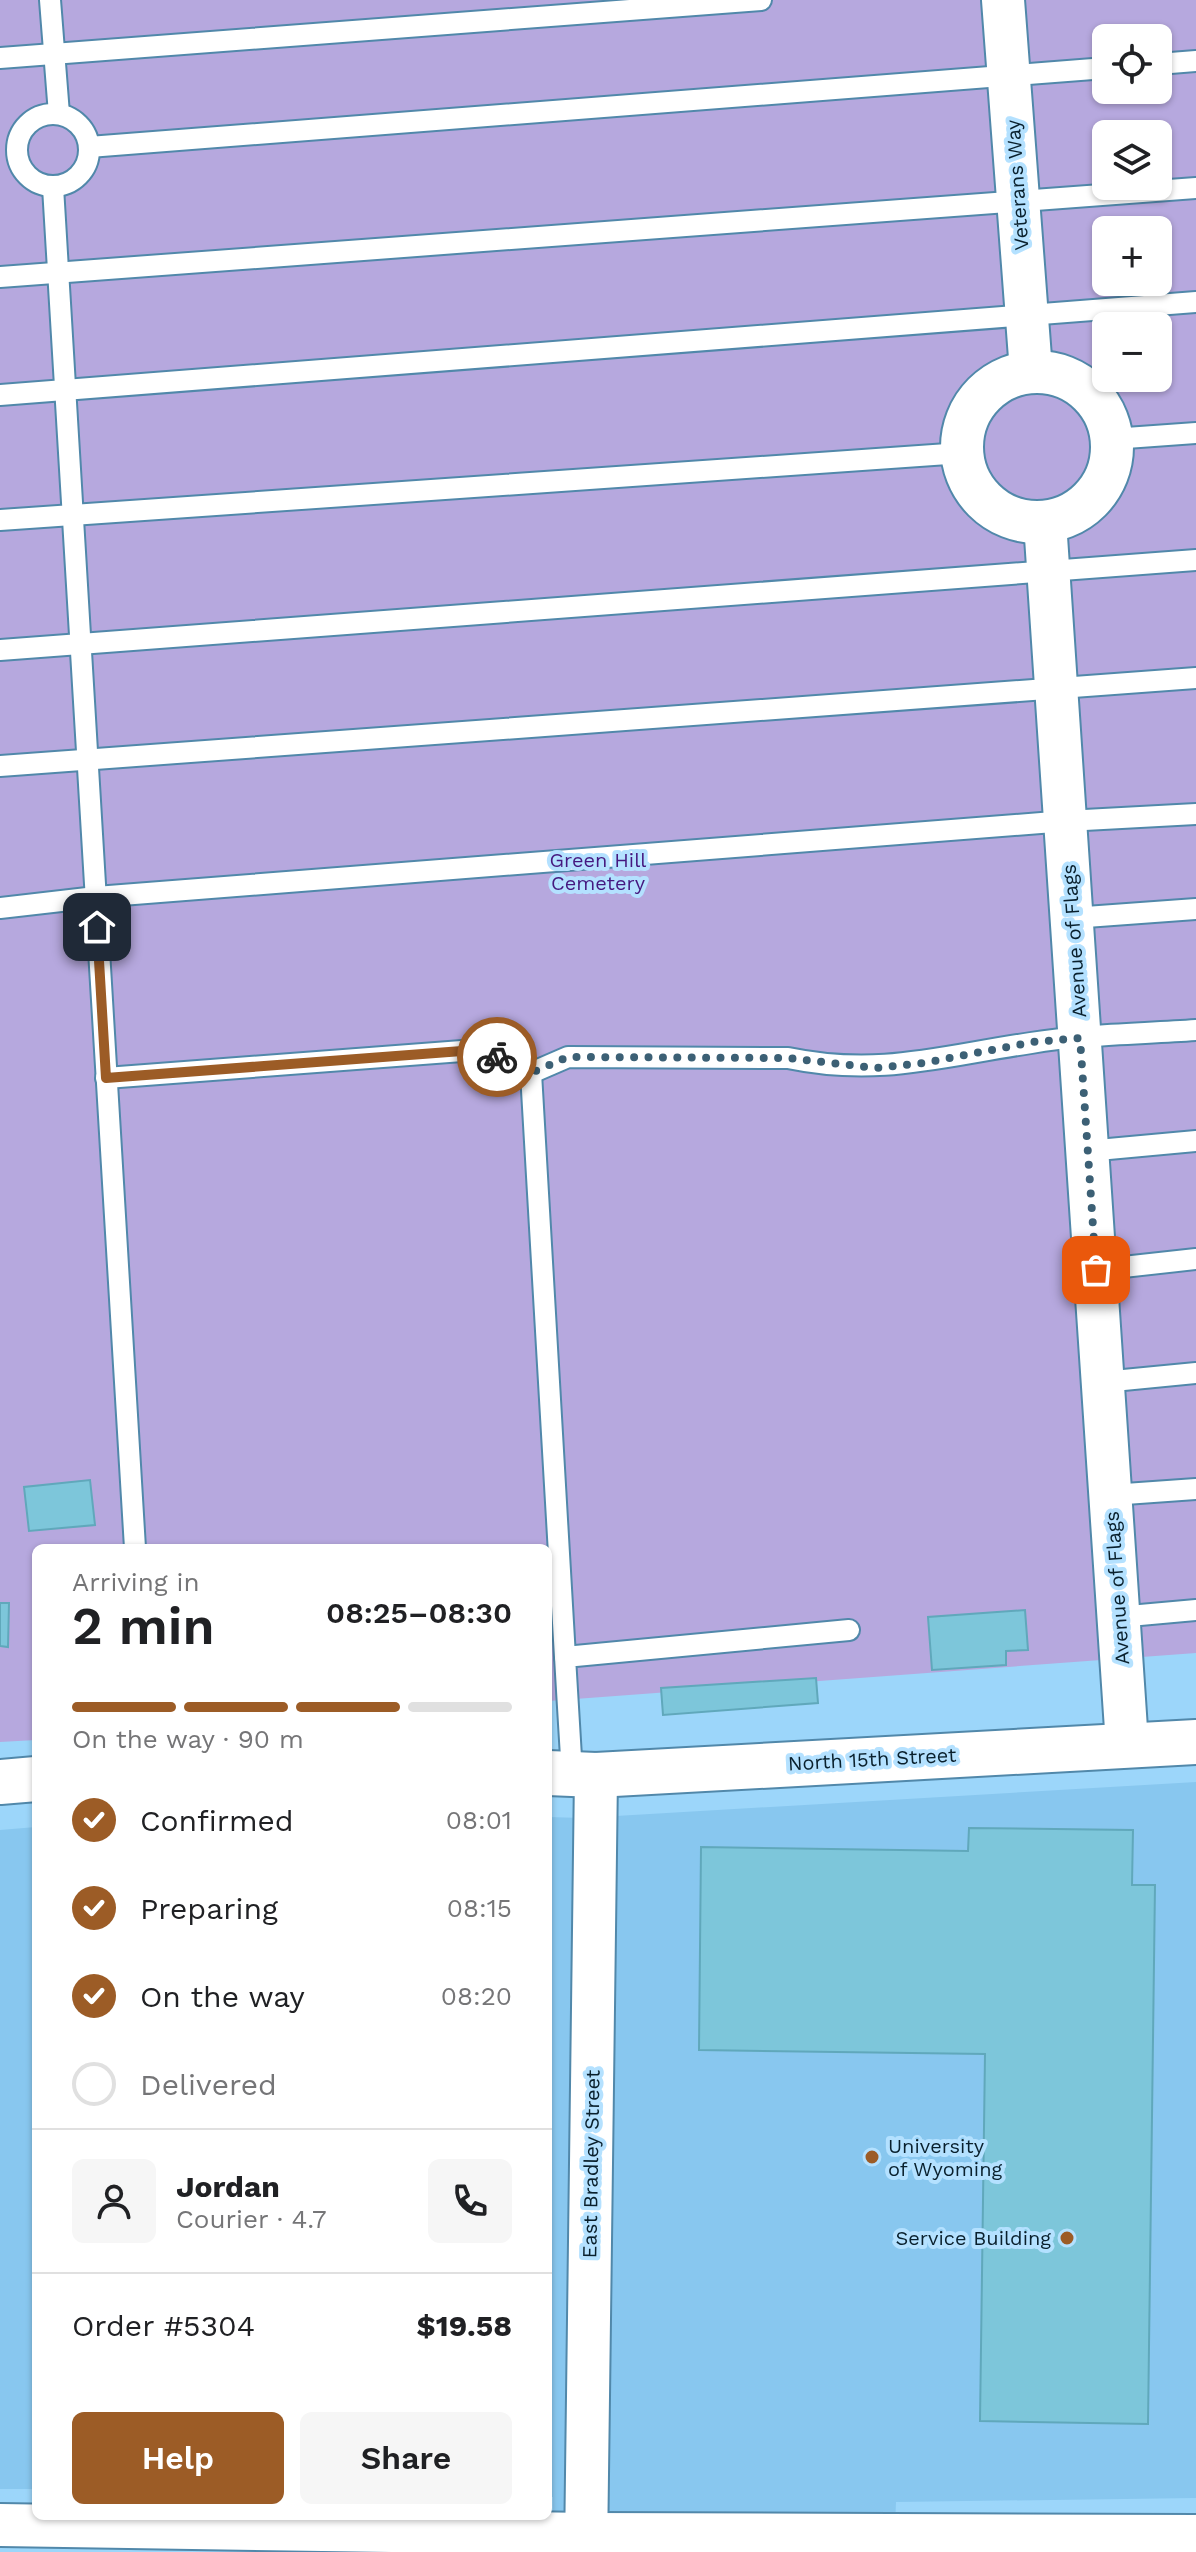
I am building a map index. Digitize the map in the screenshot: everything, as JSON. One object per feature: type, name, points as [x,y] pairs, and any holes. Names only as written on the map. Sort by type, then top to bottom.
[{"type":"main road","name":"North 15th Street","points":[[572,1774],[1196,1742]]},
{"type":"main road","points":[[0,1782],[32,1779]]},
{"type":"street","name":"Veterans Way","points":[[1003,0],[1031,371]]},
{"type":"street","points":[[1031,371],[1054,372],[1076,382],[1100,407],[1112,439],[1111,463],[1102,485],[1088,503],[1068,516],[1045,522],[1023,522],[1003,515],[985,502],[971,485],[962,453],[965,421],[976,402],[991,386],[1010,375],[1031,371]]},
{"type":"street","name":"Avenue of Flags","points":[[1045,522],[1127,1744]]},
{"type":"street","name":"East Bradley Street","points":[[572,1774],[586,2543]]},
{"type":"street","points":[[0,2525],[586,2543],[909,2544],[1196,2536]]},
{"type":"lane","points":[[50,0],[59,114]]},
{"type":"lane","points":[[0,58],[761,0]]},
{"type":"lane","points":[[1172,63],[1196,61]]},
{"type":"lane","points":[[89,147],[1092,69]]},
{"type":"lane","points":[[59,114],[79,125],[89,147],[88,159],[75,179],[53,187],[30,179],[8,148],[35,118],[59,114]]},
{"type":"lane","points":[[53,187],[135,1544]]},
{"type":"lane","points":[[0,277],[1196,188]]},
{"type":"lane","points":[[0,395],[1196,302]]},
{"type":"lane","points":[[1112,439],[1196,433]]},
{"type":"lane","points":[[0,520],[962,453]]},
{"type":"lane","points":[[0,650],[1196,560]]},
{"type":"lane","points":[[0,766],[1196,678]]},
{"type":"lane","points":[[0,908],[96,897],[1066,821],[1196,814]]},
{"type":"lane","points":[[1072,918],[1196,909]]},
{"type":"lane","points":[[106,1078],[462,1051],[495,1056],[531,1073],[568,1057],[788,1058],[876,1068],[924,1063],[1033,1042],[1196,1030]]},
{"type":"lane","points":[[531,1073],[565,1657],[557,1679],[572,1774]]},
{"type":"lane","points":[[1087,1151],[1196,1141]]},
{"type":"lane","points":[[1096,1270],[1196,1259]]},
{"type":"lane","points":[[1103,1382],[1196,1373]]},
{"type":"lane","points":[[1111,1495],[1196,1489]]},
{"type":"lane","points":[[1118,1617],[1196,1610]]},
{"type":"lane","points":[[565,1657],[849,1630]]},
{"type":"shaded area","name":"University of Wyoming","points":[[1196,1782],[1196,2498],[896,2502],[894,2552],[553,2552],[552,1817],[582,1818]]},
{"type":"shaded area","points":[[32,1827],[32,2489],[0,2489],[0,1830]]},
{"type":"green space","name":"Green Hill Cemetery","points":[[0,0],[1196,0],[1196,1653],[552,1701],[552,1544],[32,1544],[32,1740],[0,1742]]},
{"type":"building","points":[[90,1480],[95,1525],[29,1531],[24,1487]]},
{"type":"building","points":[[0,1603],[9,1603],[8,1647],[0,1646]]},
{"type":"building","points":[[1025,1610],[1028,1650],[1006,1651],[1006,1665],[932,1670],[928,1617]]},
{"type":"building","points":[[816,1678],[818,1703],[663,1715],[661,1688]]},
{"type":"building","name":"Service Building","points":[[969,1828],[1133,1830],[1132,1885],[1155,1885],[1148,2424],[980,2421],[985,2054],[699,2050],[701,1847],[968,1851]]},
{"type":"way so far","points":[[497,1057],[531,1073],[568,1057],[788,1058],[817,1064],[876,1068],[924,1063],[1033,1042],[1080,1038],[1096,1270]]},
{"type":"place","name":"University of Wyoming","points":[[872,2157]]},
{"type":"place","name":"Service Building","points":[[1067,2238]]},
{"type":"route","points":[[97,927],[106,1078],[462,1051],[497,1057]]}]
